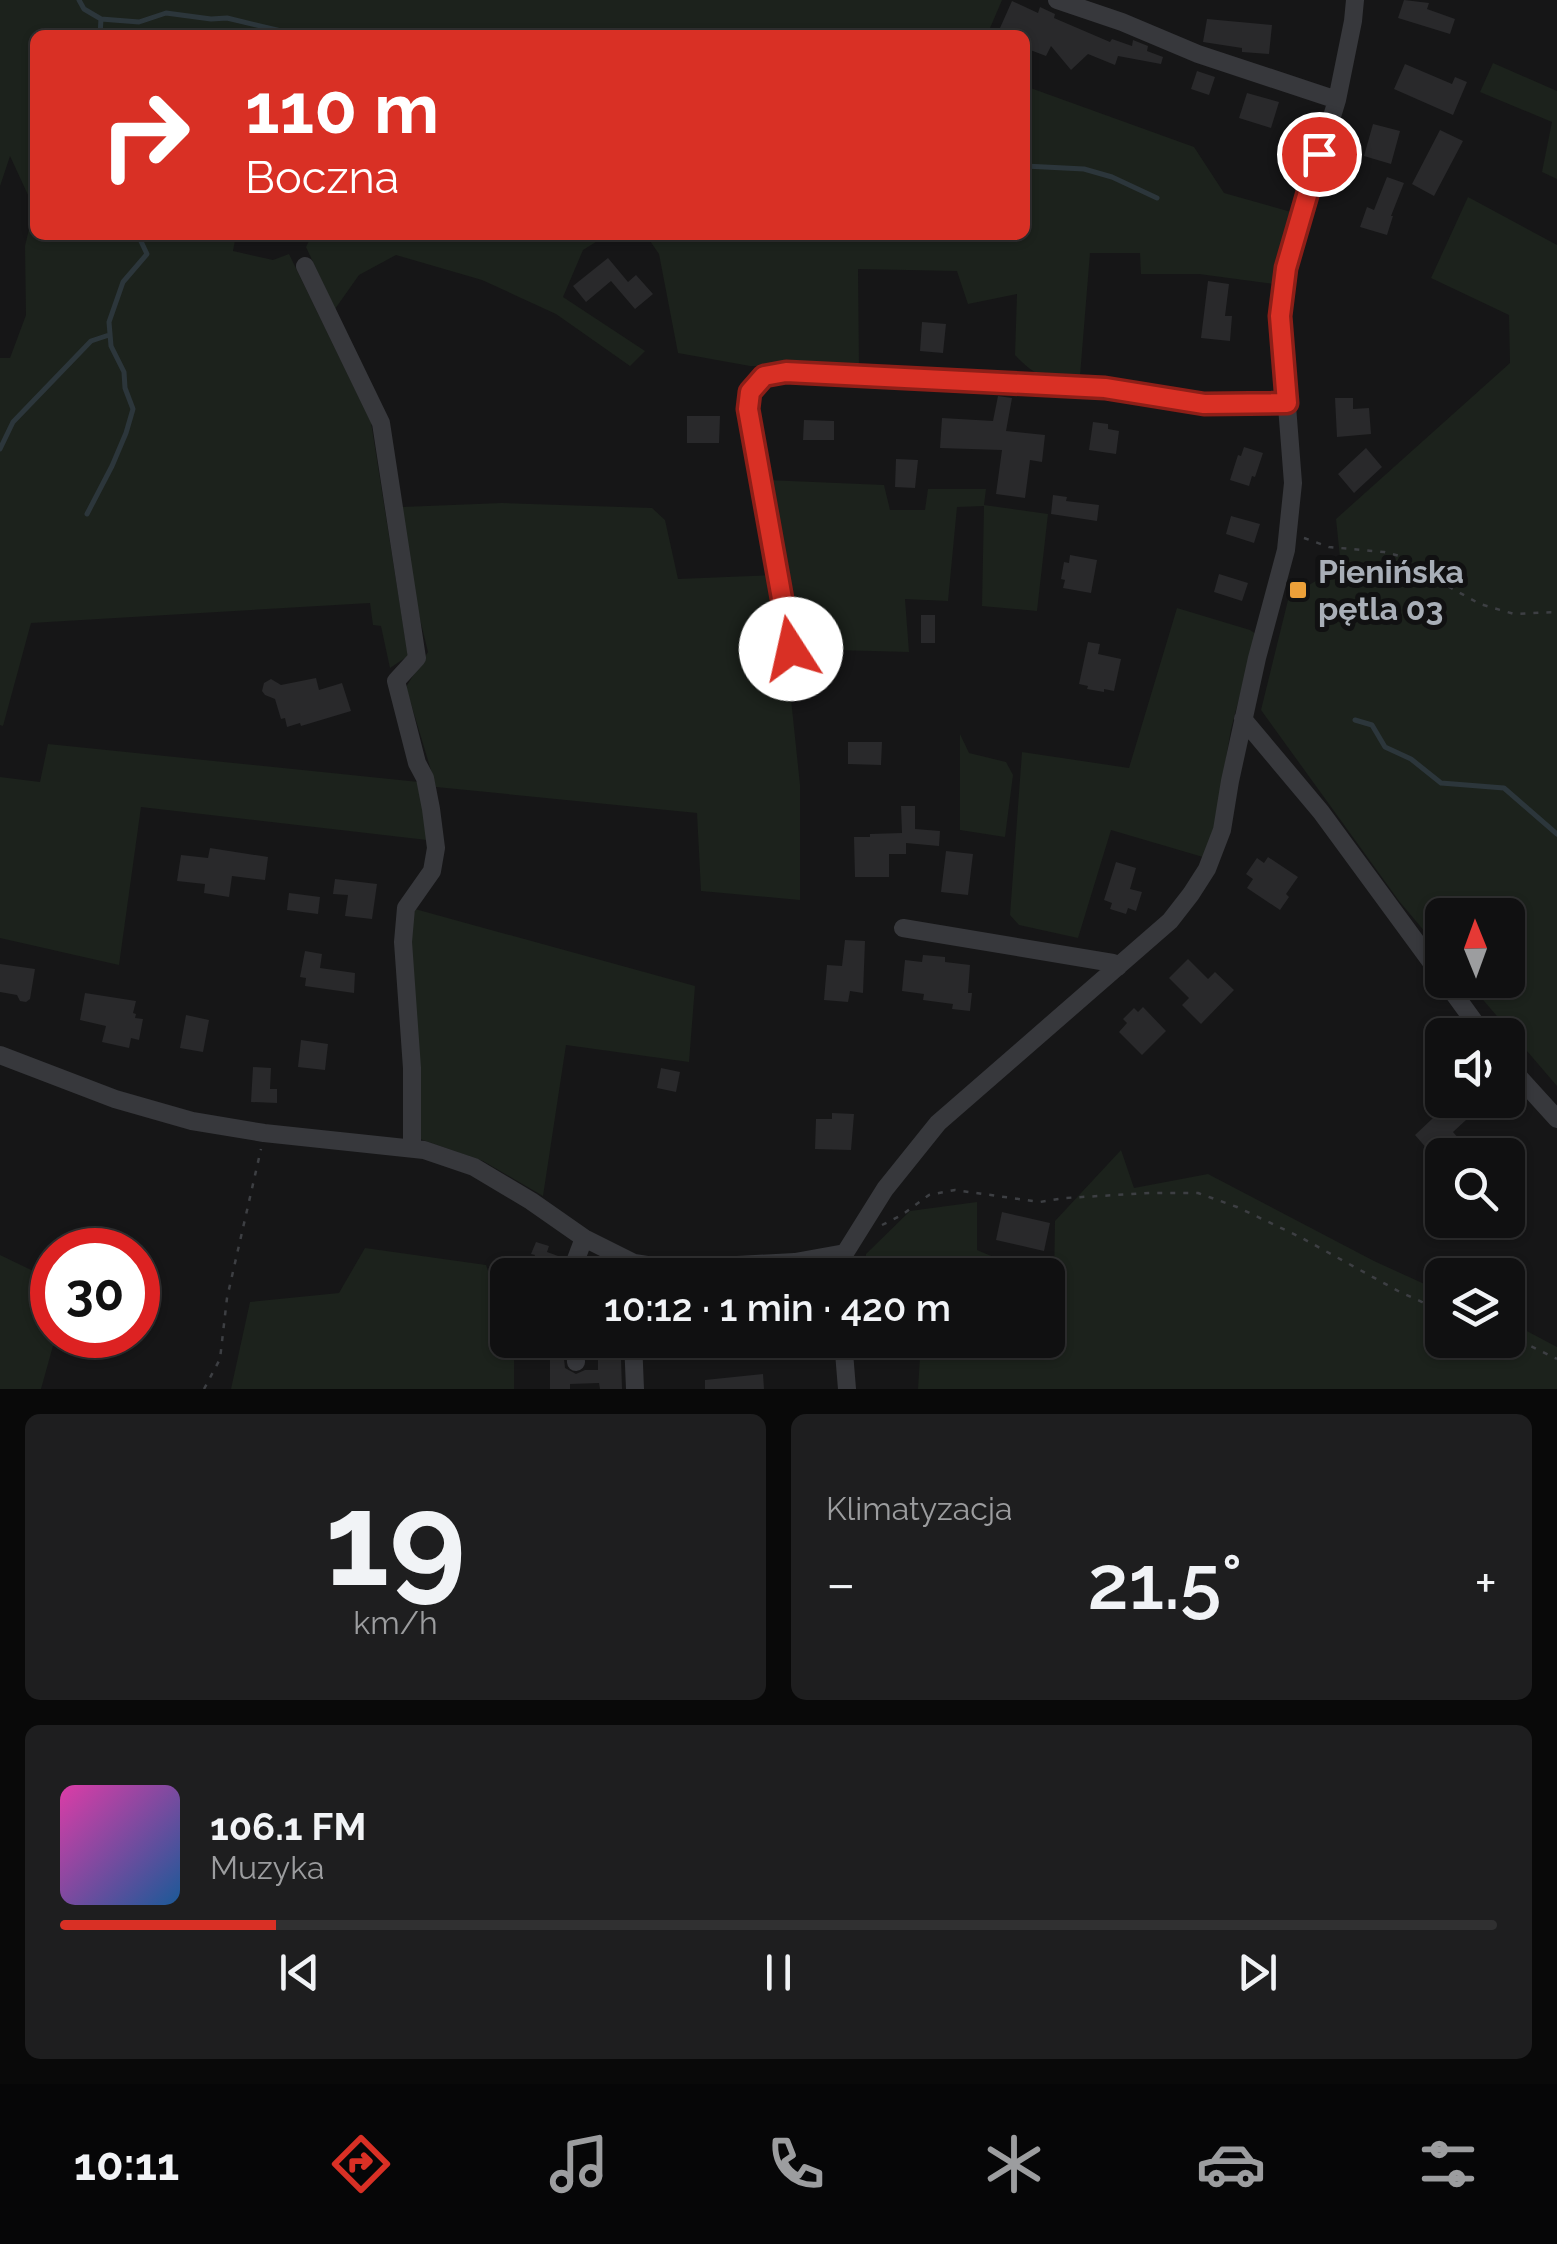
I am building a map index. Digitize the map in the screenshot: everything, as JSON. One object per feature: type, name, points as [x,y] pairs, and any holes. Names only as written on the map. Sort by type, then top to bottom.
[{"type":"street","points":[[1057,0],[1198,54],[1337,100]]},
{"type":"street","points":[[845,1258],[885,1190],[938,1122],[1170,921],[1207,869],[1222,830],[1243,719],[1286,550],[1293,483],[1280,316],[1286,268],[1337,100],[1356,0]]},
{"type":"street","points":[[304,266],[380,422],[417,658],[396,682],[432,809],[436,848],[432,871],[406,908],[403,942],[412,1068],[412,1148]]},
{"type":"street","points":[[791,649],[748,409],[750,392],[764,376],[786,372],[1105,388],[1204,404],[1287,403]]},
{"type":"street","points":[[1243,719],[1321,812],[1425,953]]},
{"type":"street","points":[[903,928],[1113,963],[1118,967]]},
{"type":"street","points":[[0,1055],[115,1099],[192,1121],[424,1150],[474,1167],[616,1258]]},
{"type":"street","points":[[1525,1083],[1557,1118]]},
{"type":"street","points":[[576,1258],[584,1238]]},
{"type":"street","points":[[817,1258],[845,1253]]},
{"type":"street","points":[[576,1358],[576,1362]]},
{"type":"street","points":[[633,1358],[635,1389]]},
{"type":"street","points":[[844,1358],[847,1389]]},
{"type":"path","points":[[1288,532],[1329,547],[1408,558],[1480,604],[1514,614],[1557,612]]},
{"type":"path","points":[[204,1389],[220,1359],[227,1298],[264,1133]]},
{"type":"path","points":[[874,1229],[929,1195],[955,1190],[1040,1202],[1198,1193],[1284,1229],[1425,1303]]},
{"type":"path","points":[[1525,1343],[1557,1359]]},
{"type":"shaded area","points":[[0,0],[1002,0],[989,30],[30,30],[30,199],[10,156],[0,186]]},
{"type":"shaded area","points":[[1493,63],[1557,91],[1557,179],[1542,172],[1552,122],[1480,92]]},
{"type":"shaded area","points":[[1030,88],[1194,147],[1224,193],[1291,212],[1273,284],[1199,274],[1141,274],[1140,253],[1090,253],[1080,376],[1044,376],[1031,369],[1015,355],[1017,294],[968,304],[957,271],[858,269],[859,367],[750,366],[678,353],[659,254],[649,240],[1030,240]]},
{"type":"shaded area","points":[[1468,197],[1557,245],[1557,1086],[1525,1049],[1525,1018],[1499,1018],[1481,998],[1525,998],[1525,898],[1425,898],[1425,932],[1261,710],[1289,596],[1341,567],[1336,519],[1510,363],[1509,315],[1431,278]]},
{"type":"shaded area","points":[[30,225],[30,240],[235,240],[233,251],[273,260],[289,254],[371,422],[408,656],[390,668],[381,626],[373,625],[370,603],[31,623],[3,726],[0,725],[0,358],[10,358],[26,315],[25,246]]},
{"type":"shaded area","points":[[310,240],[599,240],[583,250],[563,297],[645,351],[630,366],[556,314],[482,280],[396,255],[359,275],[335,309],[306,247]]},
{"type":"shaded area","points":[[767,480],[884,485],[890,510],[925,510],[928,489],[986,489],[984,505],[1048,514],[1037,611],[982,606],[984,506],[957,507],[948,601],[905,599],[909,652],[798,649]]},
{"type":"shaded area","points":[[502,503],[652,508],[665,520],[678,579],[773,575],[786,651],[800,785],[800,900],[701,891],[697,813],[436,787],[406,687],[428,652],[402,507]]},
{"type":"shaded area","points":[[1177,608],[1256,634],[1231,729],[1213,836],[1203,857],[1111,830],[1078,938],[1019,925],[1010,915],[1022,752],[1129,768]]},
{"type":"shaded area","points":[[960,734],[969,753],[1006,762],[1013,775],[1005,837],[960,830]]},
{"type":"shaded area","points":[[48,744],[419,782],[427,840],[141,807],[119,965],[0,938],[0,777],[40,782]]},
{"type":"shaded area","points":[[415,909],[695,986],[689,1062],[566,1045],[543,1196],[483,1161],[420,1139],[410,972]]},
{"type":"shaded area","points":[[1121,1150],[1134,1188],[1208,1174],[1425,1284],[1425,1358],[1525,1358],[1525,1330],[1557,1347],[1557,1389],[918,1389],[920,1358],[1065,1358],[1065,1258],[1054,1258],[1055,1221]]},
{"type":"shaded area","points":[[977,1202],[977,1250],[996,1258],[866,1258],[910,1211]]},
{"type":"shaded area","points":[[365,1248],[486,1265],[490,1276],[490,1358],[514,1358],[514,1389],[231,1389],[250,1302],[339,1293]]},
{"type":"shaded area","points":[[0,1255],[30,1269],[30,1358],[50,1358],[41,1389],[0,1389]]},
{"type":"building","points":[[1404,0],[1429,3],[1427,9],[1455,19],[1450,34],[1398,18]]},
{"type":"building","points":[[1012,1],[1038,13],[1040,7],[1055,14],[1054,18],[1110,42],[1112,39],[1132,46],[1133,40],[1163,57],[1161,64],[1118,56],[1115,65],[1088,54],[1071,70],[1051,46],[1046,56],[1030,50],[1030,30],[1000,28]]},
{"type":"building","points":[[1207,19],[1272,25],[1269,54],[1203,42]]},
{"type":"building","points":[[1405,64],[1452,84],[1455,77],[1467,82],[1453,115],[1394,89]]},
{"type":"building","points":[[1197,71],[1215,77],[1209,95],[1191,89]]},
{"type":"building","points":[[1247,93],[1279,102],[1271,128],[1239,118]]},
{"type":"building","points":[[1373,124],[1400,131],[1391,164],[1364,156]]},
{"type":"building","points":[[1440,130],[1463,141],[1434,196],[1412,184]]},
{"type":"building","points":[[1387,177],[1404,183],[1387,235],[1360,227],[1367,207],[1374,210]]},
{"type":"building","points":[[608,258],[628,282],[636,275],[653,294],[635,309],[611,281],[586,302],[573,286]]},
{"type":"building","points":[[1208,281],[1229,284],[1225,316],[1232,316],[1230,341],[1201,338]]},
{"type":"building","points":[[922,322],[946,324],[943,353],[920,351]]},
{"type":"building","points":[[998,396],[1012,398],[1006,431],[1045,435],[1042,462],[1030,460],[1025,498],[996,494],[1002,450],[940,448],[942,418],[993,421]]},
{"type":"building","points":[[1335,398],[1353,398],[1353,409],[1369,408],[1371,434],[1337,437]]},
{"type":"building","points":[[687,416],[720,416],[719,443],[687,443]]},
{"type":"building","points":[[804,420],[834,421],[834,440],[803,440]]},
{"type":"building","points":[[1093,422],[1108,424],[1108,429],[1119,431],[1116,454],[1089,450]]},
{"type":"building","points":[[1244,447],[1263,453],[1249,486],[1230,480]]},
{"type":"building","points":[[1366,448],[1382,467],[1354,493],[1338,474]]},
{"type":"building","points":[[896,459],[918,460],[915,488],[895,487]]},
{"type":"building","points":[[1053,495],[1067,497],[1066,501],[1099,505],[1097,521],[1051,514]]},
{"type":"building","points":[[1231,516],[1260,524],[1254,543],[1226,534]]},
{"type":"building","points":[[1070,555],[1097,560],[1091,593],[1063,588],[1064,562],[1069,563]]},
{"type":"building","points":[[1219,574],[1248,583],[1242,601],[1214,592]]},
{"type":"building","points":[[921,615],[935,615],[935,643],[921,643]]},
{"type":"building","points":[[1088,642],[1100,644],[1098,654],[1121,659],[1114,691],[1087,689],[1088,686],[1079,684]]},
{"type":"building","points":[[316,678],[319,690],[342,683],[351,711],[287,727],[275,699],[262,691],[264,683],[271,679],[281,685]]},
{"type":"building","points":[[848,742],[882,742],[881,765],[848,764]]},
{"type":"building","points":[[901,806],[915,806],[915,829],[940,831],[939,846],[906,843],[906,854],[889,854],[889,877],[855,877],[854,837],[902,833]]},
{"type":"building","points":[[210,848],[268,857],[265,880],[232,876],[229,897],[204,893],[205,884],[177,881],[181,855],[208,858]]},
{"type":"building","points":[[946,851],[973,854],[968,895],[941,892]]},
{"type":"building","points":[[1268,857],[1298,877],[1280,910],[1247,888],[1253,879],[1246,874],[1257,858],[1264,863]]},
{"type":"building","points":[[1116,862],[1136,868],[1130,889],[1142,892],[1136,911],[1128,908],[1126,914],[1110,909],[1112,903],[1104,900]]},
{"type":"building","points":[[335,879],[377,884],[372,919],[345,916],[348,895],[333,894]]},
{"type":"building","points":[[289,893],[320,897],[318,914],[287,910]]},
{"type":"building","points":[[845,940],[865,941],[863,993],[850,991],[848,1002],[824,1000],[827,965],[842,966]]},
{"type":"building","points":[[305,951],[322,954],[320,968],[355,973],[354,993],[305,986],[306,978],[300,977]]},
{"type":"building","points":[[923,955],[970,965],[970,1011],[923,1000],[924,994],[902,991],[905,960],[922,962]]},
{"type":"building","points":[[1188,959],[1208,979],[1215,972],[1234,990],[1201,1024],[1182,1005],[1189,998],[1169,978]]},
{"type":"building","points":[[0,964],[35,969],[30,999],[20,1001],[17,995],[0,992]]},
{"type":"building","points":[[85,993],[136,1001],[133,1013],[135,1018],[143,1019],[139,1040],[131,1038],[129,1048],[102,1042],[106,1026],[80,1020]]},
{"type":"building","points":[[1143,1007],[1166,1031],[1142,1055],[1119,1032],[1127,1023],[1123,1019],[1134,1008],[1138,1012]]},
{"type":"building","points":[[186,1015],[209,1020],[203,1052],[180,1048]]},
{"type":"building","points":[[301,1040],[328,1044],[325,1070],[298,1067]]},
{"type":"building","points":[[253,1067],[271,1068],[270,1089],[277,1089],[277,1103],[251,1102]]},
{"type":"building","points":[[661,1068],[680,1072],[676,1092],[657,1088]]},
{"type":"building","points":[[832,1113],[854,1114],[851,1150],[815,1149],[816,1119],[832,1119]]},
{"type":"building","points":[[1433,1118],[1466,1120],[1453,1132],[1458,1138],[1425,1138],[1425,1146],[1415,1135]]},
{"type":"building","points":[[1002,1212],[1050,1223],[1044,1251],[996,1240]]},
{"type":"building","points":[[536,1242],[549,1246],[547,1252],[558,1256],[534,1258],[531,1254]]},
{"type":"building","points":[[550,1358],[564,1358],[565,1368],[576,1374],[598,1370],[598,1360],[621,1359],[622,1389],[600,1389],[599,1383],[550,1389]]},
{"type":"building","points":[[763,1374],[764,1389],[705,1389],[705,1380]]},
{"type":"waterway","points":[[79,0],[84,9],[101,19],[139,22],[166,13],[227,18],[277,30]]},
{"type":"waterway","points":[[100,30],[101,19]]},
{"type":"waterway","points":[[1030,166],[1084,169],[1157,198]]},
{"type":"waterway","points":[[87,514],[112,466],[133,409],[124,372],[111,346],[109,322],[123,282],[147,254],[140,240]]},
{"type":"waterway","points":[[0,449],[13,422],[91,341],[109,335]]},
{"type":"waterway","points":[[1355,720],[1372,725],[1385,747],[1411,759],[1441,783],[1504,788],[1557,834]]},
{"type":"place","name":"Pienińska pętla 03","points":[[1298,590]]},
{"type":"route","points":[[791,649],[748,409],[750,392],[764,376],[786,372],[1105,388],[1204,404],[1287,403],[1280,316],[1286,268],[1319,154]]}]
